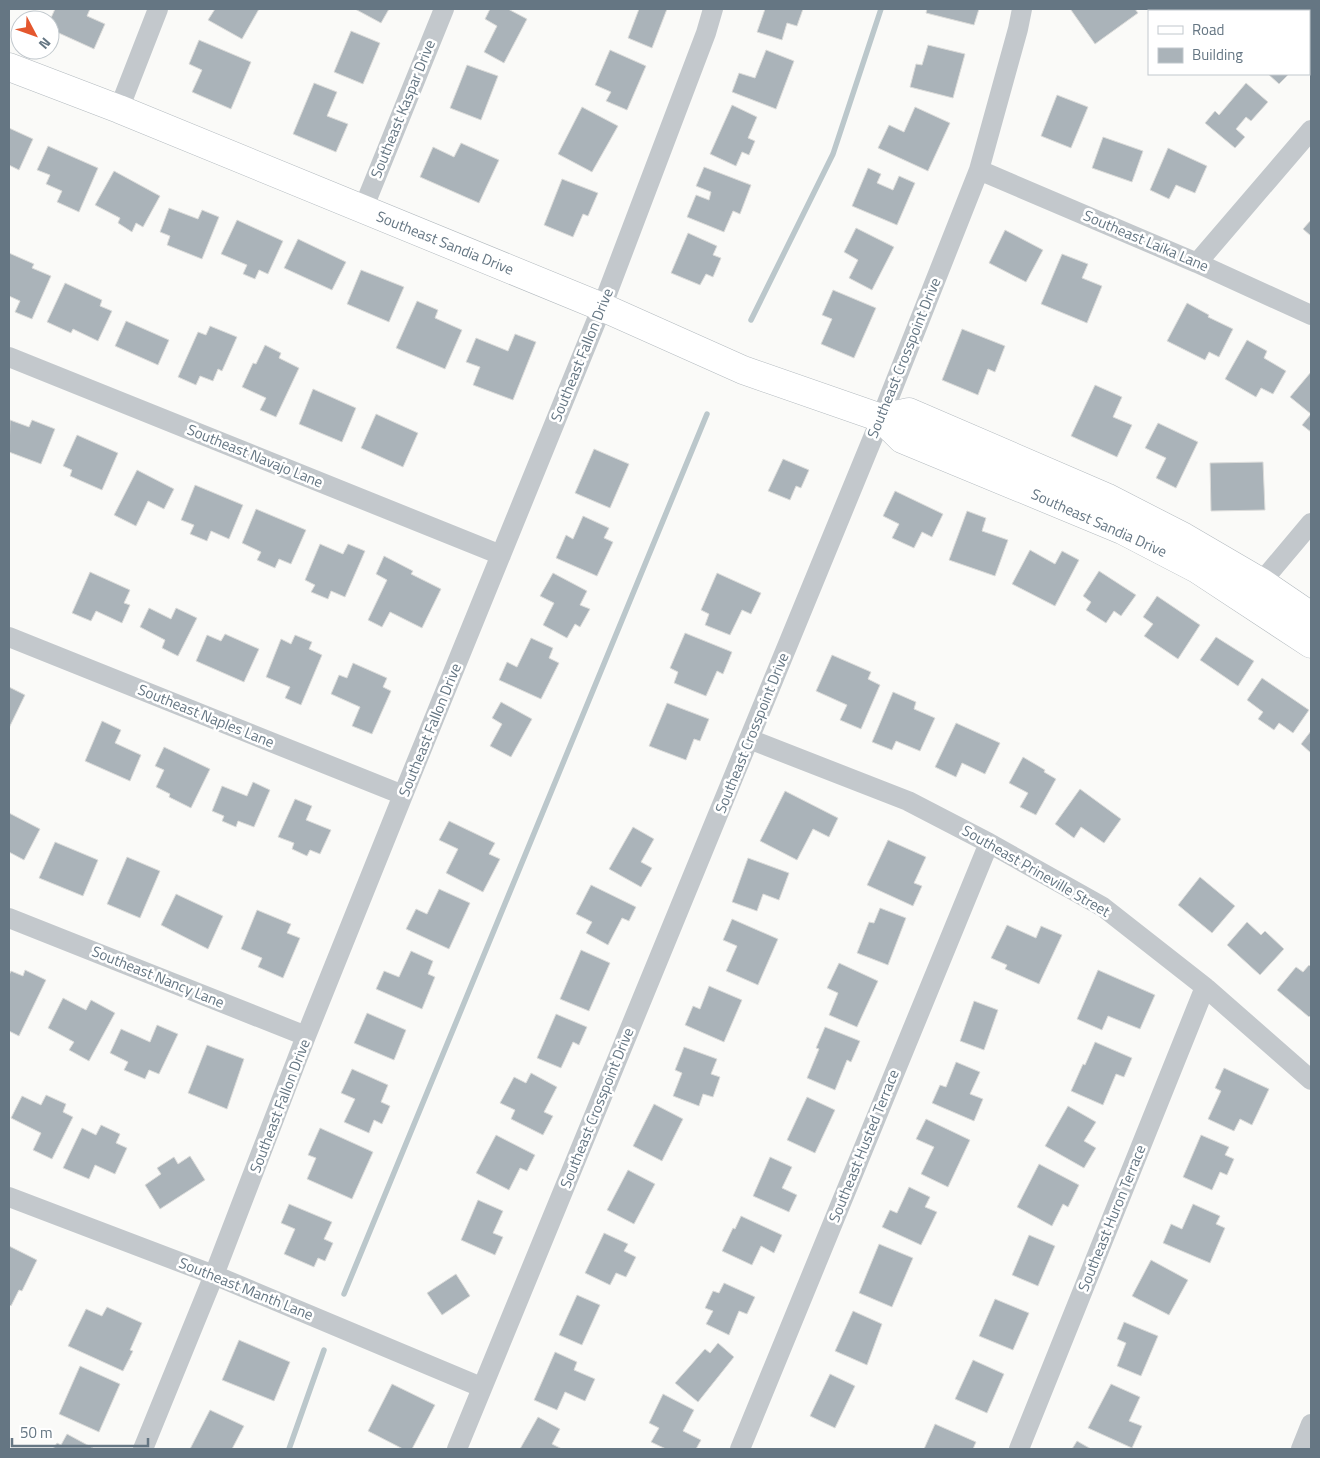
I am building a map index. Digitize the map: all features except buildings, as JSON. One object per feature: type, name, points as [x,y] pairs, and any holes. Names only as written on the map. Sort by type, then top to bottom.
[{"type":"street","points":[[118,109],[158,9]]},
{"type":"street","name":"Southeast Kaspar Drive","points":[[363,209],[444,9]]},
{"type":"street","name":"Southeast Fallon Drive","points":[[143,1449],[214,1275],[306,1036],[602,307],[706,34],[713,9]]},
{"type":"street","name":"Southeast Crosspoint Drive","points":[[457,1449],[750,739],[881,418],[979,170],[1018,30],[1022,9]]},
{"type":"street","name":"Southeast Sandia Drive","points":[[9,67],[118,109],[602,307],[742,370],[881,418],[902,439],[1122,530],[1197,569],[1311,616]]},
{"type":"street","points":[[1197,263],[1311,130]]},
{"type":"street","name":"Southeast Laika Lane","points":[[979,170],[1197,263],[1311,315]]},
{"type":"street","name":"Southeast Navajo Lane","points":[[9,357],[501,555]]},
{"type":"street","points":[[1254,592],[1311,523]]},
{"type":"street","name":"Southeast Sandia Drive","points":[[1254,592],[1311,644]]},
{"type":"street","name":"Southeast Naples Lane","points":[[9,637],[403,795]]},
{"type":"street","name":"Southeast Prineville Street","points":[[750,739],[908,801],[989,843],[1103,907],[1205,987],[1311,1080]]},
{"type":"street","name":"Southeast Husted Terrace","points":[[740,1449],[989,843]]},
{"type":"street","name":"Southeast Nancy Lane","points":[[9,918],[306,1036]]},
{"type":"street","name":"Southeast Huron Terrace","points":[[1019,1449],[1205,987]]},
{"type":"street","name":"Southeast Manth Lane","points":[[9,1197],[214,1275],[481,1387]]},
{"type":"street","points":[[1301,1449],[1311,1424]]},
{"type":"waterway","points":[[751,320],[833,154],[881,9]]},
{"type":"waterway","points":[[344,1294],[707,414]]},
{"type":"waterway","points":[[289,1449],[324,1350]]}]
